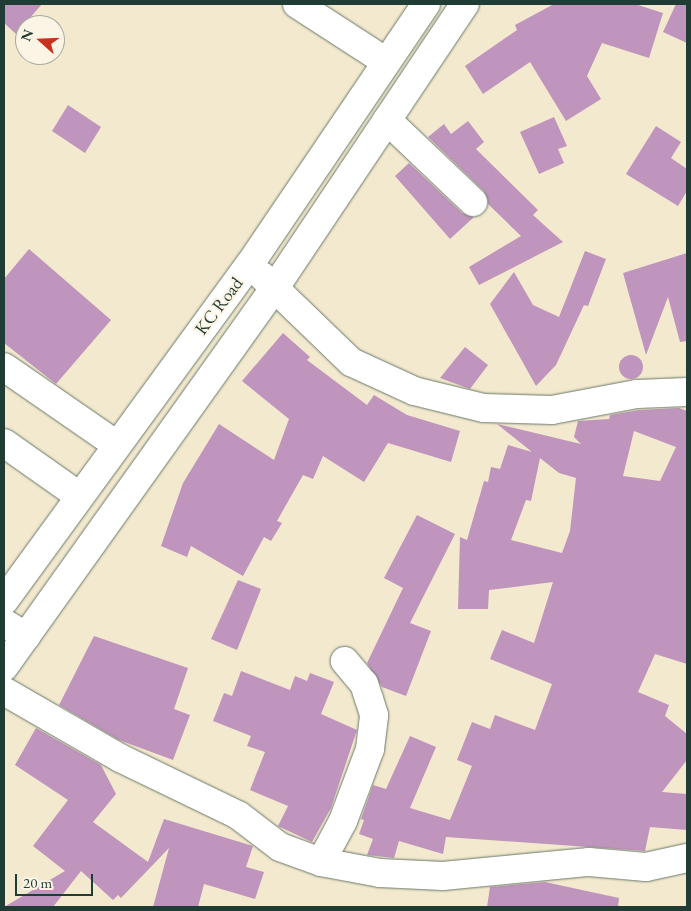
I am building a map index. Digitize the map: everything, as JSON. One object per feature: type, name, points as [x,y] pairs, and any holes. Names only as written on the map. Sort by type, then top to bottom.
[{"type":"street","points":[[297,4],[385,61]]},
{"type":"street","name":"KC Road","points":[[4,602],[115,444],[250,264],[385,61],[426,4]]},
{"type":"street","points":[[4,666],[15,630],[274,289],[465,4]]},
{"type":"street","points":[[387,120],[473,202]]},
{"type":"street","points":[[250,264],[351,362],[414,391],[484,408],[552,410],[637,394],[687,392]]},
{"type":"street","points":[[4,367],[115,444]]},
{"type":"street","points":[[4,443],[79,496]]},
{"type":"street","points":[[321,862],[343,820],[370,749],[374,715],[364,684],[345,661]]},
{"type":"street","points":[[4,691],[120,758],[238,815],[280,848],[321,862],[380,873],[443,876],[589,862],[646,867],[687,858]]},
{"type":"building","points":[[4,4],[42,4],[32,15],[15,15],[15,33],[4,23]]},
{"type":"building","points":[[554,4],[635,4],[663,13],[649,58],[602,43],[587,76],[601,99],[566,121],[530,62],[483,94],[465,66],[517,30],[515,25]]},
{"type":"building","points":[[676,4],[687,4],[687,43],[663,32]]},
{"type":"building","points":[[68,105],[101,127],[85,153],[52,131]]},
{"type":"building","points":[[554,117],[567,146],[558,149],[564,163],[539,174],[520,132]]},
{"type":"building","points":[[468,121],[484,142],[476,149],[538,210],[533,215],[563,242],[479,285],[469,267],[521,236],[488,204],[484,191],[428,137],[444,124],[451,134]]},
{"type":"building","points":[[656,126],[681,142],[671,158],[687,169],[687,191],[678,206],[626,174]]},
{"type":"building","points":[[409,163],[462,213],[474,217],[450,239],[395,176]]},
{"type":"building","points":[[29,249],[111,320],[56,384],[4,343],[4,279]]},
{"type":"building","points":[[585,251],[606,259],[588,306],[584,305],[556,365],[536,386],[490,304],[514,272],[533,305],[559,317]]},
{"type":"building","points":[[687,253],[687,341],[680,342],[668,297],[646,355],[623,273]]},
{"type":"building","points":[[283,333],[310,357],[307,360],[367,405],[374,395],[407,415],[460,431],[451,462],[388,443],[364,482],[323,456],[313,479],[303,475],[277,521],[282,523],[271,541],[264,537],[243,576],[191,546],[187,557],[161,546],[183,483],[219,424],[274,460],[289,419],[242,381]]},
{"type":"building","points":[[465,347],[488,365],[470,389],[440,378]]},
{"type":"building","points":[[631,355],[639,359],[643,367],[639,375],[631,379],[623,375],[619,367],[623,359]]},
{"type":"building","points":[[679,408],[687,411],[687,664],[655,654],[638,692],[669,705],[665,716],[687,734],[687,760],[662,792],[687,794],[687,830],[650,827],[645,851],[446,837],[443,854],[399,841],[394,858],[367,855],[373,839],[359,834],[364,820],[361,819],[373,785],[386,789],[410,736],[436,747],[410,808],[450,820],[472,766],[457,760],[472,722],[490,729],[495,715],[535,730],[552,684],[490,659],[502,630],[534,643],[553,582],[489,590],[488,609],[458,609],[460,537],[467,540],[484,481],[488,482],[491,467],[500,469],[508,445],[532,452],[497,424],[581,444],[574,437],[578,421],[609,419],[610,415],[639,410]],"holes":[[[634,431],[676,447],[660,481],[623,476]],[[540,458],[559,473],[576,478],[570,531],[562,553],[511,540],[526,500],[531,501]]]},
{"type":"building","points":[[417,515],[455,534],[410,623],[431,631],[406,696],[382,687],[367,663],[403,588],[384,578]]},
{"type":"building","points":[[238,580],[261,589],[237,650],[211,639]]},
{"type":"building","points":[[94,636],[188,668],[174,709],[190,715],[173,760],[119,740],[59,705]]},
{"type":"building","points":[[241,671],[290,690],[295,676],[307,681],[310,673],[334,682],[321,714],[357,730],[331,808],[312,842],[278,826],[288,806],[250,790],[265,752],[247,746],[251,736],[213,721],[224,693],[232,696]]},
{"type":"building","points":[[36,728],[101,765],[116,794],[93,822],[148,862],[164,819],[253,846],[246,867],[264,872],[255,899],[204,884],[198,907],[153,907],[169,848],[121,898],[118,895],[113,900],[81,871],[53,907],[4,907],[65,871],[33,846],[68,800],[15,765]]},
{"type":"building","points":[[545,882],[619,898],[618,907],[487,907],[490,887]]}]
